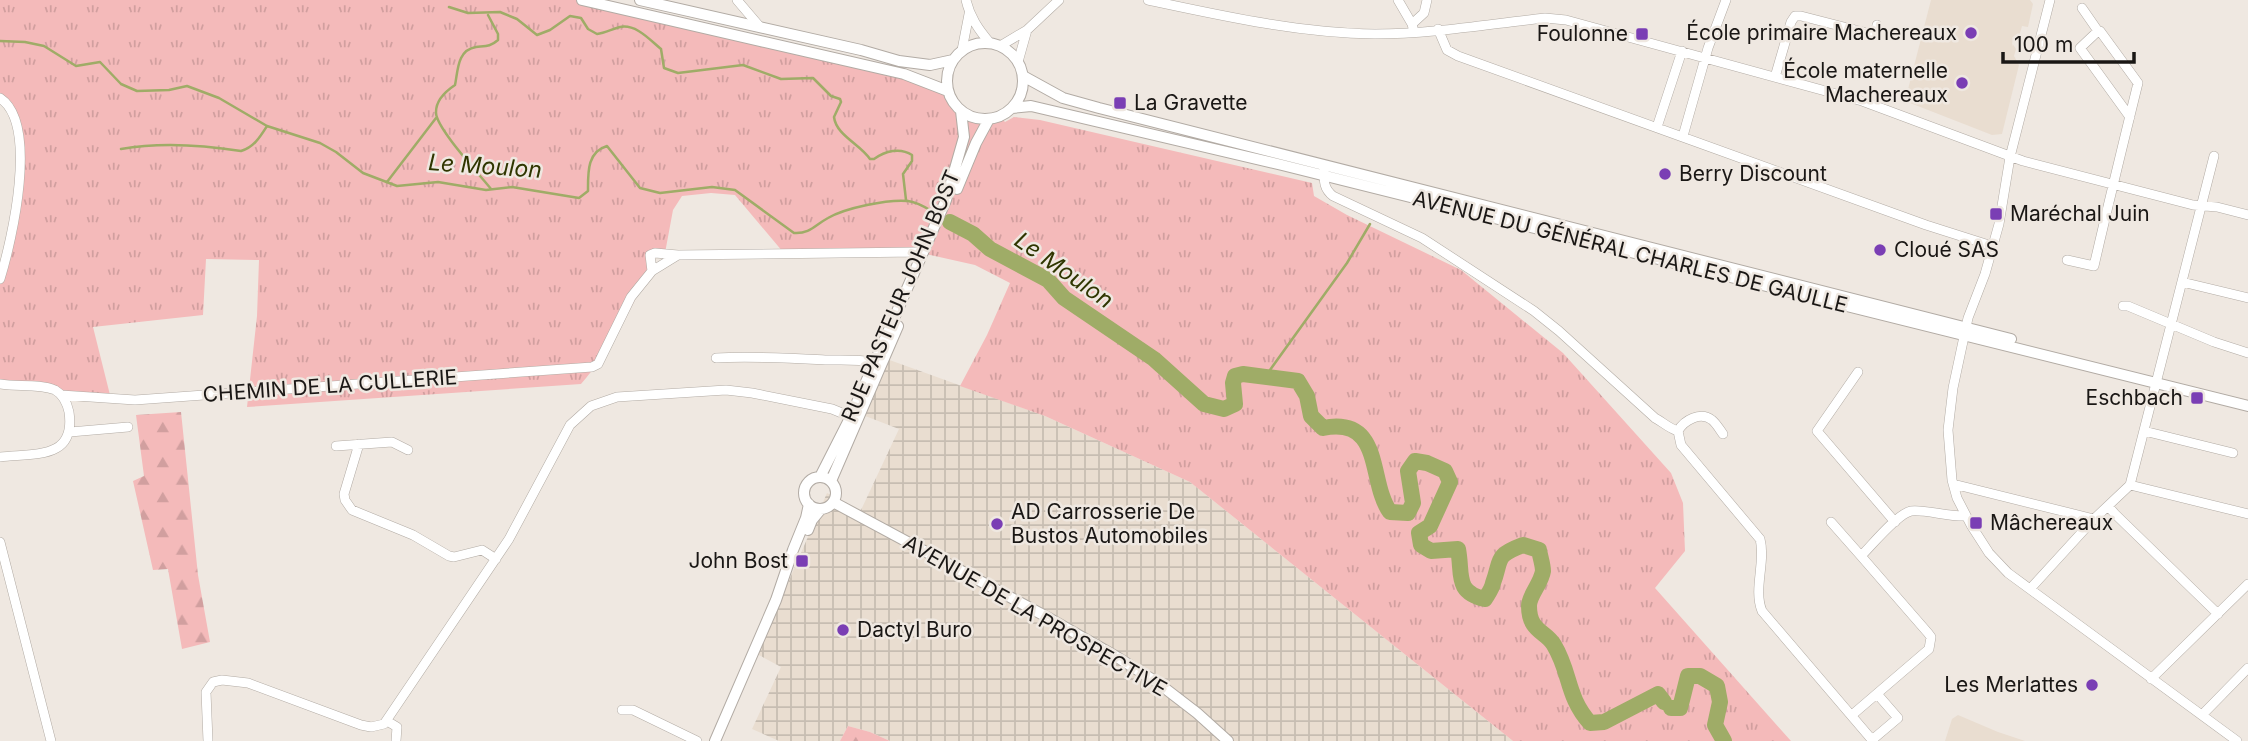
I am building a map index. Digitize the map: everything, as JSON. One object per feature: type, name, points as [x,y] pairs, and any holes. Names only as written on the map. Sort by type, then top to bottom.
[{"type":"main road","points":[[582,0],[904,74],[948,91]]},
{"type":"main road","points":[[640,0],[672,3],[899,61],[930,65],[953,60]]},
{"type":"main road","points":[[989,119],[979,119],[961,111],[948,91],[946,80],[953,60],[962,50],[980,43],[995,44],[1014,55],[1023,76],[1021,93],[1012,108]]},
{"type":"main road","name":"AVENUE DU GÉNÉRAL CHARLES DE GAULLE","points":[[1023,76],[1074,102],[1324,171],[2157,379],[2248,398]]},
{"type":"main road","name":"AVENUE DU GÉNÉRAL CHARLES DE GAULLE","points":[[989,119],[1012,108],[1031,106],[1324,171]]},
{"type":"main road","name":"RUE PASTEUR JOHN BOST","points":[[949,201],[964,137],[961,111]]},
{"type":"main road","name":"RUE PASTEUR JOHN BOST","points":[[826,479],[949,201],[989,119]]},
{"type":"main road","name":"RUE PASTEUR JOHN BOST","points":[[854,417],[874,362],[937,228]]},
{"type":"main road","name":"AVENUE DU GÉNÉRAL CHARLES DE GAULLE","points":[[2157,379],[2248,406]]},
{"type":"main road","points":[[715,741],[812,520],[821,509],[833,502],[836,493],[826,479],[810,480],[804,495],[809,504],[821,509]]},
{"type":"main road","name":"AVENUE DE LA PROSPECTIVE","points":[[833,502],[1117,657],[1168,690],[1228,741]]},
{"type":"main road","points":[[776,600],[809,504]]},
{"type":"street","points":[[737,0],[760,27]]},
{"type":"street","points":[[966,0],[969,14],[979,30],[995,44],[1027,30],[1057,2]]},
{"type":"street","points":[[1149,0],[1277,25],[1373,34],[1413,28],[1438,29],[1545,19],[1566,20],[1862,101],[2010,157],[2248,215]]},
{"type":"street","points":[[1398,0],[1413,28]]},
{"type":"street","points":[[1413,28],[1424,13],[1427,0]]},
{"type":"street","points":[[1683,136],[1726,0]]},
{"type":"street","points":[[2050,0],[2010,157],[1999,224],[1966,332],[1949,412],[1947,443],[1953,484],[1966,516],[1989,553],[2008,573],[2237,741]]},
{"type":"street","points":[[2067,261],[2094,266],[2138,83],[2082,8]]},
{"type":"street","points":[[962,50],[969,14]]},
{"type":"street","points":[[1775,77],[1790,22],[1795,16],[1875,35],[1877,25]]},
{"type":"street","points":[[1438,29],[1447,50],[1458,56],[1926,225],[1992,246]]},
{"type":"street","points":[[1018,62],[1027,30]]},
{"type":"street","points":[[2098,31],[2080,48],[2130,117]]},
{"type":"street","points":[[1657,127],[1682,51]]},
{"type":"street","points":[[0,98],[13,113],[21,145],[19,189],[0,279]]},
{"type":"street","points":[[2031,589],[2094,519],[2130,485],[2214,156]]},
{"type":"street","points":[[1324,171],[1327,191],[1333,196],[1422,239],[1534,311],[1655,418],[1678,431]]},
{"type":"street","points":[[678,255],[652,271],[650,255],[655,253],[923,253]]},
{"type":"street","name":"CHEMIN DE LA CULLERIE","points":[[0,384],[42,387],[53,389],[61,395],[135,400],[569,369],[598,364],[631,297],[652,271]]},
{"type":"street","points":[[2182,282],[2248,298]]},
{"type":"street","points":[[2123,306],[2248,353]]},
{"type":"street","points":[[716,358],[768,356],[860,359],[874,362]]},
{"type":"street","points":[[1858,372],[1817,431],[1895,522]]},
{"type":"street","points":[[208,741],[206,692],[213,682],[222,680],[248,683],[371,727],[379,727],[387,721],[424,661],[509,539],[570,425],[580,413],[602,401],[617,397],[726,390],[788,399],[854,417]]},
{"type":"street","points":[[0,457],[55,450],[67,440],[70,432],[69,409],[61,395]]},
{"type":"street","points":[[1723,434],[1712,419],[1704,416],[1688,420],[1678,431],[1681,445],[1760,539],[1762,548],[1759,603],[1762,611],[1872,741],[1898,719],[1878,695]]},
{"type":"street","points":[[70,432],[128,427]]},
{"type":"street","points":[[2144,431],[2233,453]]},
{"type":"street","points":[[336,446],[392,442],[408,450]]},
{"type":"street","points":[[359,444],[344,494],[352,510],[413,535],[449,556],[482,550],[496,559]]},
{"type":"street","points":[[1953,484],[2094,519]]},
{"type":"street","points":[[2130,485],[2248,514]]},
{"type":"street","points":[[2108,506],[2218,614]]},
{"type":"street","points":[[1861,556],[1902,515],[1910,511],[1966,516]]},
{"type":"street","points":[[1831,522],[1931,638],[1928,649],[1852,715]]},
{"type":"street","points":[[0,542],[51,741]]},
{"type":"street","points":[[2151,679],[2248,584]]},
{"type":"street","points":[[2202,715],[2248,668]]},
{"type":"street","points":[[622,710],[633,710],[697,741]]},
{"type":"street","points":[[387,721],[397,727],[396,741]]},
{"type":"shaded area","points":[[1931,0],[2030,0],[2033,4],[2028,27],[2022,26],[2018,40],[2012,43],[2019,65],[2002,134],[1992,135],[1905,101]]},
{"type":"shaded area","points":[[884,358],[1045,416],[1190,482],[1513,741],[890,741],[848,726],[840,741],[779,741],[752,729],[781,667],[757,654],[827,493],[861,510],[899,429],[860,414]]},
{"type":"shaded area","points":[[1958,715],[2025,741],[1945,741],[1952,719]]},
{"type":"green space","points":[[0,0],[582,0],[881,68],[948,91],[961,111],[974,117],[999,116],[1005,122],[1014,117],[1040,120],[1312,183],[1314,196],[1347,215],[1461,270],[1563,353],[1671,473],[1683,503],[1685,551],[1655,588],[1791,741],[1513,741],[1190,482],[1045,416],[960,386],[1010,283],[975,265],[917,252],[783,252],[735,195],[711,193],[682,196],[673,210],[665,253],[655,253],[624,321],[581,384],[247,407],[257,316],[259,260],[206,259],[203,315],[93,327],[111,399],[53,389],[0,384],[0,279],[19,189],[18,127],[0,98]]},
{"type":"green space","points":[[181,412],[198,575],[210,642],[182,649],[168,569],[153,570],[133,481],[144,476],[136,415]]},
{"type":"green space","points":[[848,726],[870,732],[890,741],[840,741]]},
{"type":"waterway","points":[[449,7],[468,13],[500,12],[517,19],[537,35],[550,30],[570,16],[581,18],[588,29],[597,34],[620,27],[631,28],[642,33],[661,49],[664,68],[678,73],[743,65],[781,79],[813,78],[831,96],[840,99],[834,117],[836,123],[870,159],[893,151],[912,155],[912,161],[903,174],[906,200]]},
{"type":"waterway","points":[[488,15],[498,34],[498,40],[465,52],[455,85],[440,100],[436,112],[450,139],[491,189]]},
{"type":"waterway","name":"Le Moulon","points":[[0,41],[44,46],[76,66],[100,62],[121,84],[137,91],[169,90],[187,86],[219,98],[267,126],[320,143],[363,173],[397,186],[438,182],[486,190],[512,187],[579,198],[588,191],[592,158],[607,146],[640,188],[660,193],[712,187],[735,190],[794,233],[808,231],[845,211],[878,203],[912,202],[937,214]]},
{"type":"waterway","points":[[387,182],[436,118]]},
{"type":"waterway","points":[[121,149],[181,145],[241,151],[253,144],[267,126]]},
{"type":"waterway","name":"Le Moulon","points":[[943,217],[950,222]]},
{"type":"waterway","name":"Le Moulon","points":[[950,222],[973,234],[990,249],[1048,280],[1064,298],[1154,359],[1204,404],[1224,409],[1235,404],[1233,383],[1235,376],[1243,374],[1298,381],[1307,396],[1311,416],[1323,428],[1342,427],[1356,432],[1365,441],[1383,499],[1390,512],[1408,513],[1413,503],[1408,471],[1415,461],[1445,471],[1450,482],[1430,526],[1419,533],[1421,545],[1431,551],[1458,549],[1464,587],[1468,592],[1485,599],[1492,587],[1500,559],[1507,552],[1523,545],[1539,550],[1543,571],[1530,602],[1530,615],[1535,626],[1554,645],[1577,703],[1590,723],[1604,722],[1658,694],[1664,702]]},
{"type":"waterway","points":[[1268,376],[1347,263],[1370,224]]},
{"type":"waterway","name":"Le Moulon","points":[[1671,708],[1680,708],[1688,676],[1700,676],[1717,686],[1720,702],[1715,725],[1724,741]]},
{"type":"place","name":"École primaire Machereaux","points":[[1971,33]]},
{"type":"place","name":"Foulonne","points":[[1642,34]]},
{"type":"place","name":"École maternelle Machereaux","points":[[1962,83]]},
{"type":"place","name":"La Gravette","points":[[1120,103]]},
{"type":"place","name":"Berry Discount","points":[[1665,174]]},
{"type":"place","name":"Maréchal Juin","points":[[1996,214]]},
{"type":"place","name":"Cloué SAS","points":[[1880,250]]},
{"type":"place","name":"Eschbach","points":[[2197,398]]},
{"type":"place","name":"Mâchereaux","points":[[1976,523]]},
{"type":"place","name":"AD Carrosserie De Bustos Automobiles","points":[[997,524]]},
{"type":"place","name":"John Bost","points":[[802,561]]},
{"type":"place","name":"Dactyl Buro","points":[[843,630]]},
{"type":"place","name":"Les Merlattes","points":[[2092,685]]}]
